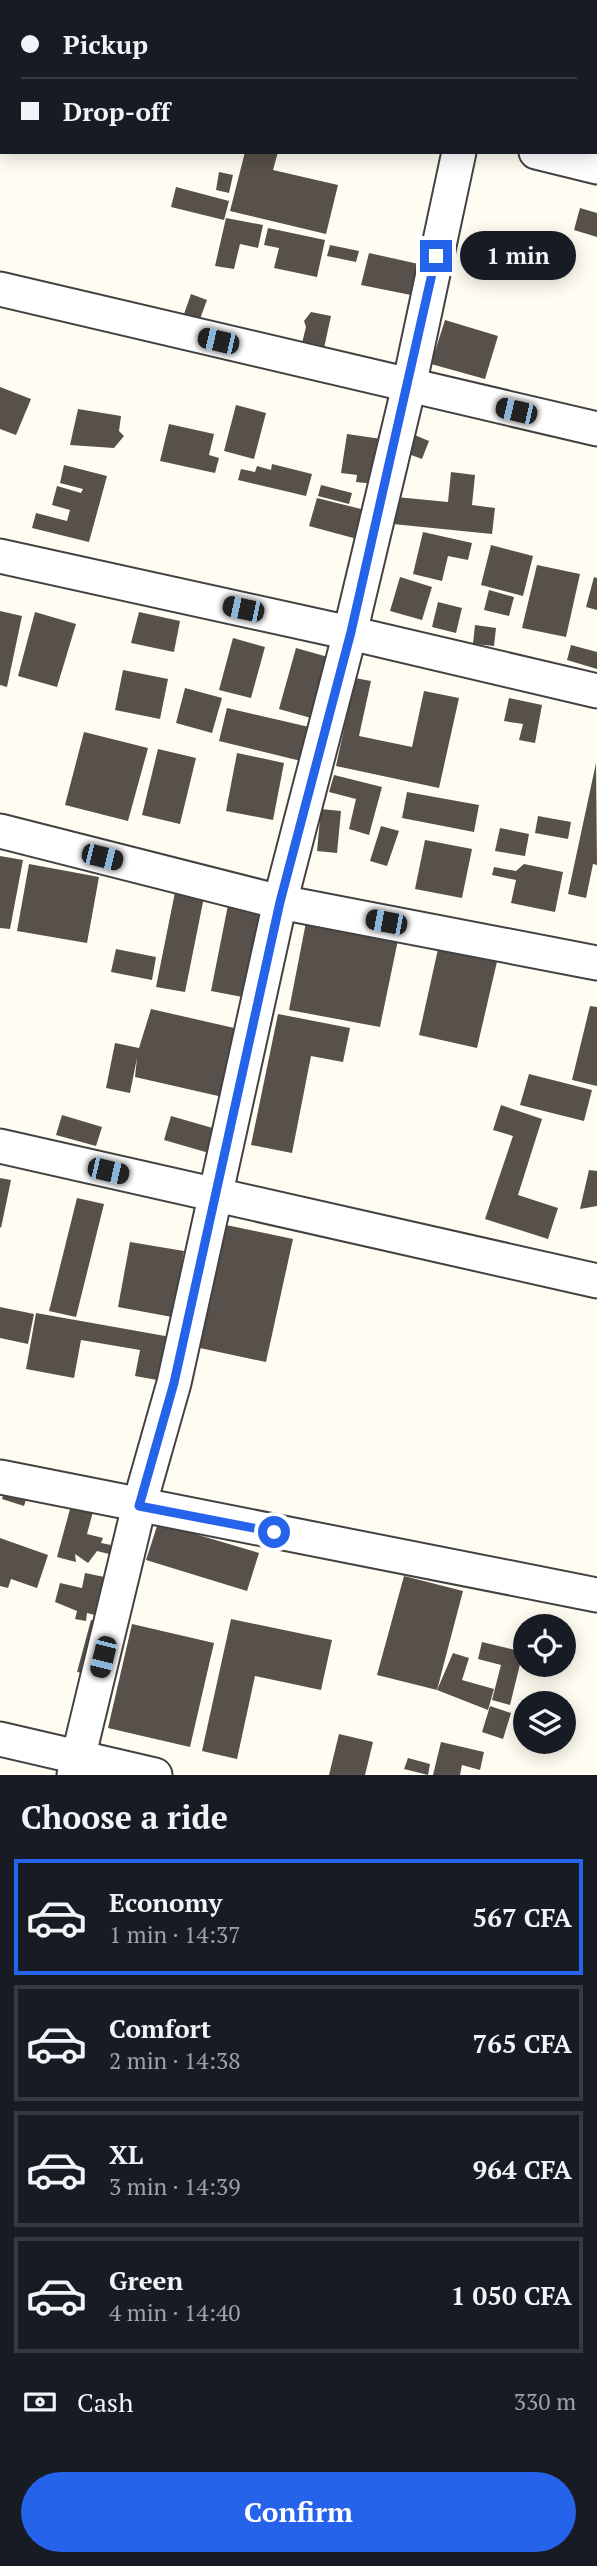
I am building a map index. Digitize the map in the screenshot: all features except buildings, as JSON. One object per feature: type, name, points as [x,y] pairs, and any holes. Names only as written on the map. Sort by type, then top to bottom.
[{"type":"street","points":[[76,1767],[139,1506],[174,1383],[280,902],[351,632],[409,386],[459,154]]},
{"type":"street","points":[[544,154],[597,167]]},
{"type":"street","points":[[0,289],[597,429]]},
{"type":"street","points":[[0,556],[351,632],[597,691]]},
{"type":"street","points":[[0,831],[280,902],[597,963]]},
{"type":"street","points":[[0,1146],[597,1281]]},
{"type":"street","points":[[0,1477],[597,1595]]},
{"type":"street","points":[[0,1739],[76,1767],[155,1775]]},
{"type":"route","points":[[274,1532],[139,1506],[174,1383],[280,902],[351,632],[409,386],[436,256]]}]
